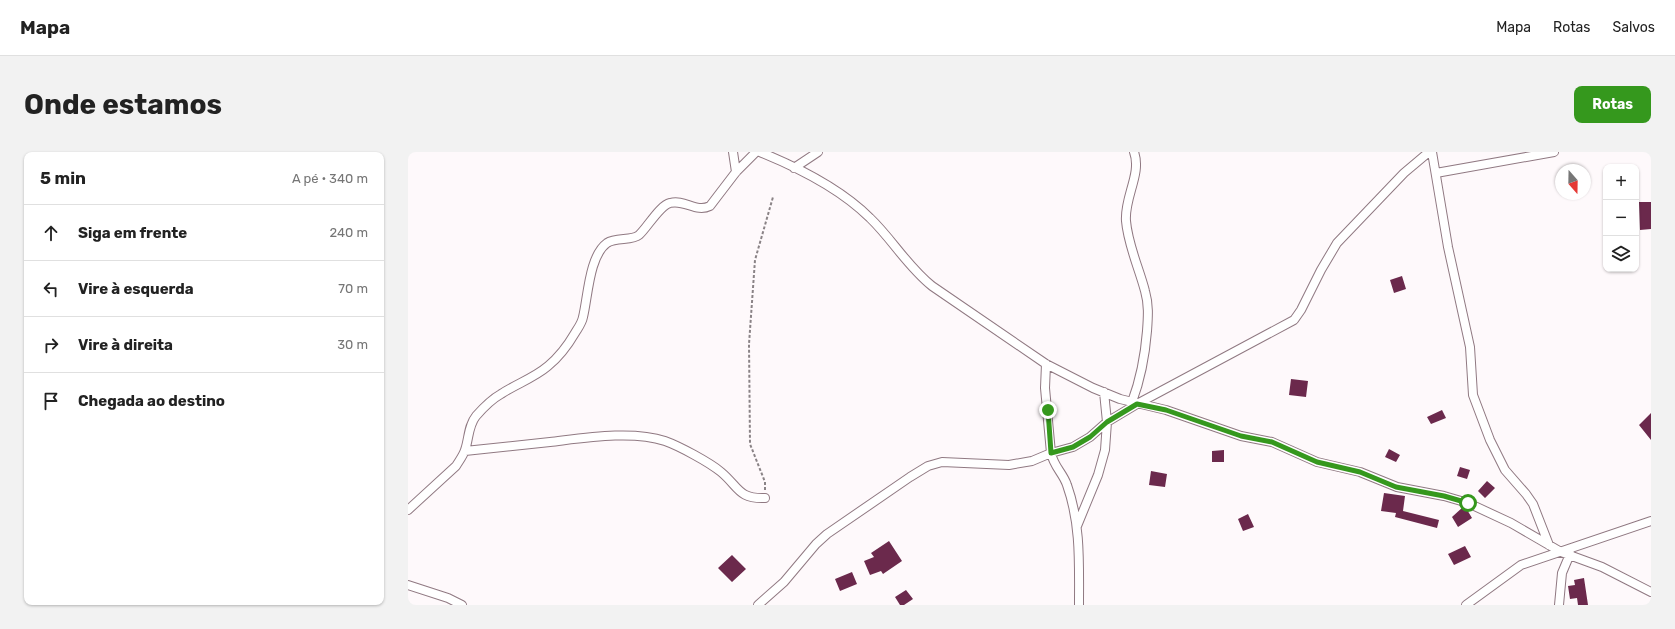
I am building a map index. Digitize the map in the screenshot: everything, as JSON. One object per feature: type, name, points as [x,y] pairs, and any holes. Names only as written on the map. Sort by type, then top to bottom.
[{"type":"street","points":[[733,152],[736,172]]},
{"type":"street","points":[[408,510],[456,466],[465,452],[470,428],[476,417],[502,393],[533,377],[548,366],[567,346],[583,319],[590,281],[596,259],[601,249],[607,243],[614,240],[639,235],[667,203],[675,202],[689,205],[698,209],[705,209],[710,206],[736,172],[756,152]]},
{"type":"street","points":[[760,152],[794,168],[838,192],[870,217],[918,275],[1046,364],[1104,392],[1135,403],[1166,410],[1241,436],[1272,442],[1317,462],[1360,472],[1396,487],[1444,496],[1468,503],[1511,523],[1561,552],[1570,554],[1602,567],[1651,592]]},
{"type":"street","points":[[794,168],[818,152]]},
{"type":"street","points":[[1134,152],[1136,171],[1128,202],[1126,221],[1132,248],[1146,292],[1148,312],[1143,368],[1135,403]]},
{"type":"street","points":[[758,605],[784,582],[816,544],[827,534],[928,466],[942,462],[1009,465],[1032,461],[1051,453],[1073,447],[1090,437],[1107,422],[1135,403],[1294,320],[1301,310],[1321,270],[1338,243],[1404,173],[1430,152],[1436,173],[1448,247],[1470,347],[1473,395],[1481,420],[1505,470],[1533,504],[1549,545]]},
{"type":"street","points":[[1436,173],[1554,152]]},
{"type":"street","points":[[1046,364],[1045,388],[1051,453],[1053,463],[1067,484],[1077,526],[1079,605]]},
{"type":"street","points":[[1077,526],[1102,462],[1105,450],[1107,422],[1104,392]]},
{"type":"street","points":[[465,452],[602,436],[642,437],[656,439],[666,442],[720,472],[748,498],[765,498]]},
{"type":"street","points":[[1466,605],[1521,565],[1651,521]]},
{"type":"street","points":[[1559,605],[1562,573],[1570,554]]},
{"type":"street","points":[[408,585],[448,598],[462,605]]},
{"type":"path","points":[[765,498],[765,482],[750,444],[749,344],[755,260],[773,197]]},
{"type":"building","points":[[1639,202],[1651,202],[1651,229],[1640,230]]},
{"type":"building","points":[[1402,276],[1406,289],[1394,293],[1390,280]]},
{"type":"building","points":[[1291,379],[1308,381],[1306,397],[1289,395]]},
{"type":"building","points":[[1442,410],[1446,418],[1431,424],[1427,417]]},
{"type":"building","points":[[1651,413],[1651,440],[1639,425]]},
{"type":"building","points":[[1389,449],[1400,455],[1396,462],[1385,457]]},
{"type":"building","points":[[1224,450],[1224,462],[1212,462],[1212,451]]},
{"type":"building","points":[[1460,467],[1470,470],[1467,479],[1457,476]]},
{"type":"building","points":[[1151,471],[1167,474],[1165,487],[1149,485]]},
{"type":"building","points":[[1487,481],[1495,488],[1485,498],[1478,491]]},
{"type":"building","points":[[1384,493],[1405,496],[1403,511],[1439,520],[1437,528],[1395,517],[1396,513],[1381,511]]},
{"type":"building","points":[[1463,507],[1466,508],[1472,518],[1458,527],[1452,517]]},
{"type":"building","points":[[1248,514],[1254,527],[1243,531],[1238,519]]},
{"type":"building","points":[[889,541],[902,561],[883,574],[881,571],[870,575],[864,561],[874,557],[871,553]]},
{"type":"building","points":[[1465,546],[1471,557],[1454,565],[1448,554]]},
{"type":"building","points":[[732,555],[746,569],[732,582],[718,568]]},
{"type":"building","points":[[852,572],[857,584],[840,591],[835,579]]},
{"type":"building","points":[[1584,578],[1588,605],[1578,605],[1577,598],[1570,599],[1568,586],[1575,585],[1574,580]]},
{"type":"building","points":[[906,590],[913,599],[904,605],[900,605],[895,597]]},
{"type":"route","points":[[1048,410],[1051,453],[1073,447],[1090,437],[1107,422],[1137,404],[1166,410],[1249,439],[1272,442],[1317,462],[1342,466],[1396,487],[1444,496],[1468,503]]}]
